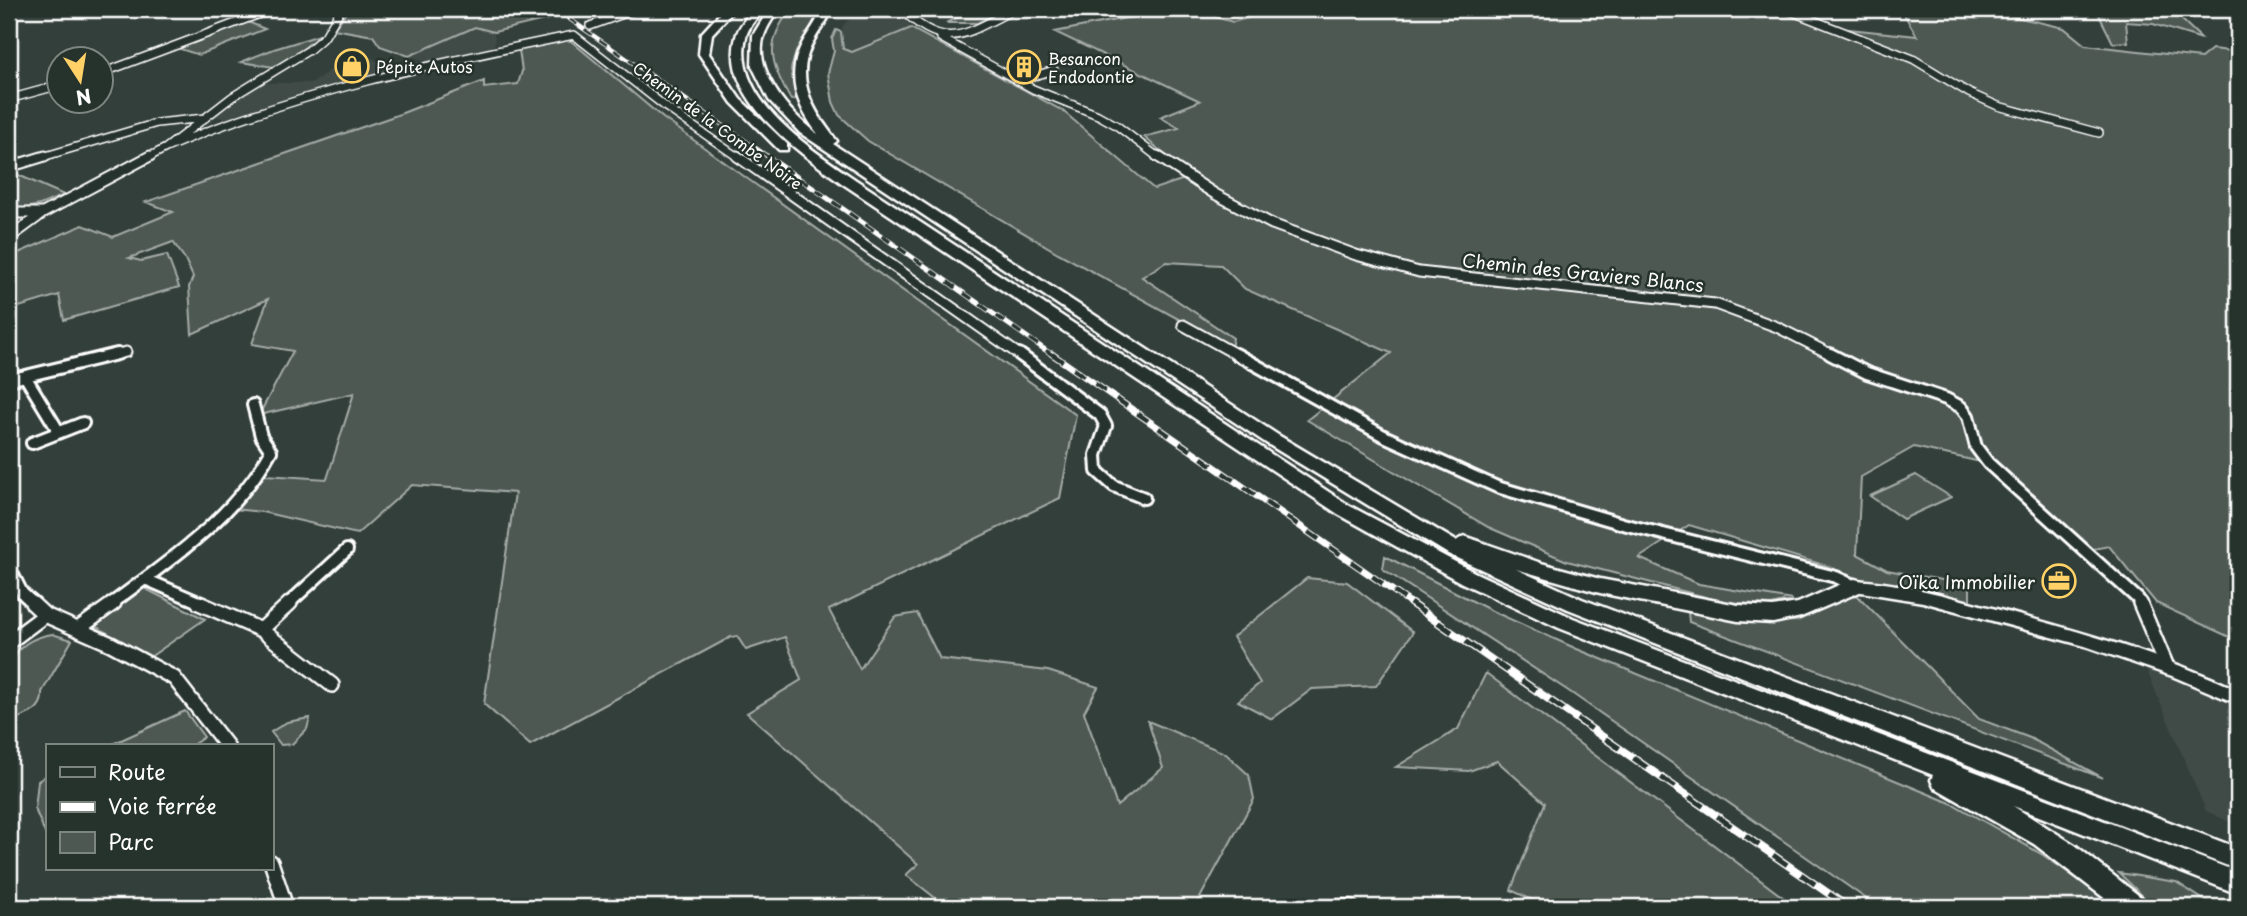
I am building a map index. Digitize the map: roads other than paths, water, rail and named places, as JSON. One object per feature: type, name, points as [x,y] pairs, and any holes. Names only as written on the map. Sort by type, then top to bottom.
[{"type":"highway","points":[[730,9],[707,31],[702,46],[704,54],[736,101],[784,148],[919,243],[1172,406],[1255,452]]},
{"type":"highway","points":[[758,9],[742,36],[740,61],[752,95],[780,129],[851,183],[1255,452],[1392,538],[1497,592],[1621,646],[2238,883]]},
{"type":"highway","points":[[774,9],[762,23],[756,41],[756,60],[765,85],[797,124],[821,143],[1272,439],[1414,526],[1477,560],[1575,604],[2238,859]]},
{"type":"highway","points":[[825,9],[822,22],[810,40],[801,62],[800,90],[805,106],[817,125],[854,163]]},
{"type":"highway","points":[[1414,526],[1537,569],[1738,613],[1773,615],[1801,610],[1854,586]]},
{"type":"highway","points":[[1835,728],[1991,804],[2041,833],[2088,867],[2134,907]]},
{"type":"main road","points":[[1854,586],[1910,592],[2039,627],[2167,667],[2238,697]]},
{"type":"street","points":[[116,68],[273,9]]},
{"type":"street","points":[[9,238],[43,214],[166,148],[249,85],[314,47],[325,36],[341,9]]},
{"type":"street","points":[[590,26],[637,9]]},
{"type":"street","name":"Chemin des Graviers Blancs","points":[[901,9],[914,24],[1018,81],[1116,125],[1167,164],[1272,224],[1356,255],[1419,272],[1698,301],[1756,319],[1867,373],[1946,399],[1961,407],[1968,416],[1976,447],[1988,463],[2138,599],[2167,667]]},
{"type":"street","points":[[941,38],[967,32],[1015,9]]},
{"type":"street","points":[[1786,9],[1913,59],[1969,93],[1998,106],[2099,133]]},
{"type":"street","name":"Chemin de la Combe Noire","points":[[166,148],[226,122],[450,60],[564,35],[578,37],[667,108],[980,324],[1100,415],[1106,426],[1095,461],[1097,471],[1120,490],[1144,498]]},
{"type":"street","points":[[1018,81],[1054,70]]},
{"type":"street","points":[[9,99],[46,89]]},
{"type":"street","points":[[9,167],[157,123],[203,119],[226,122]]},
{"type":"street","points":[[9,213],[43,214]]},
{"type":"street","points":[[1183,326],[1384,436],[1497,487],[1623,524],[1836,577],[1854,586]]},
{"type":"street","points":[[9,380],[126,352]]},
{"type":"street","points":[[25,376],[58,432]]},
{"type":"street","points":[[78,629],[145,579],[210,524],[266,465],[271,451],[261,436],[253,405]]},
{"type":"street","points":[[32,443],[83,423]]},
{"type":"street","points":[[261,630],[347,550]]},
{"type":"street","points":[[9,567],[22,593],[45,615],[174,678],[225,744]]},
{"type":"street","points":[[145,579],[261,630],[332,685]]},
{"type":"street","points":[[9,595],[22,593]]},
{"type":"street","points":[[9,642],[45,615]]},
{"type":"street","points":[[273,868],[286,907]]},
{"type":"street","points":[[1317,907],[1351,907]]},
{"type":"railway","points":[[555,9],[770,158]]},
{"type":"railway","points":[[767,156],[1054,356]]},
{"type":"railway","points":[[1052,354],[1412,604]]},
{"type":"railway","points":[[1410,603],[1848,907]]},
{"type":"place","name":"Pépite Autos","points":[[352,66]]},
{"type":"place","name":"Besancon Endodontie","points":[[1024,67]]},
{"type":"place","name":"Oïka Immobilier","points":[[2059,581]]}]
